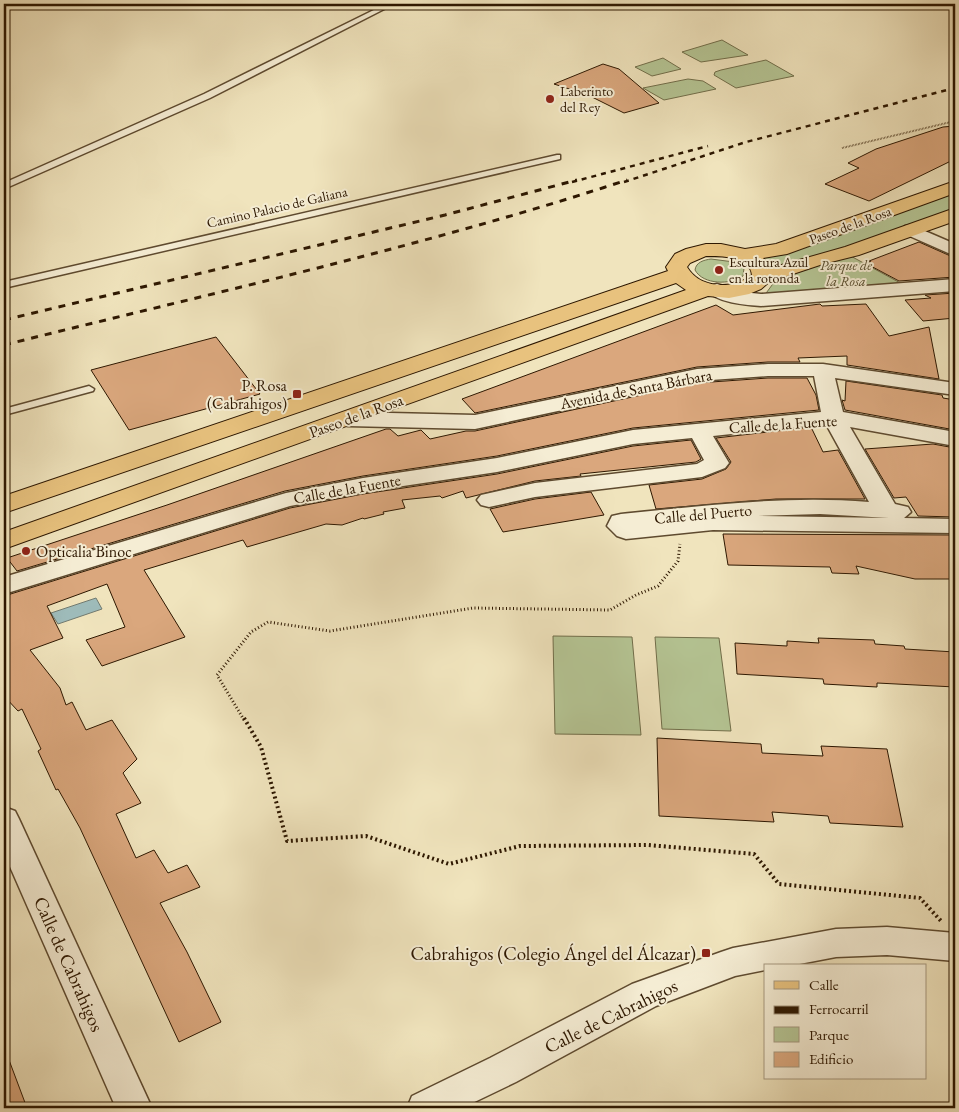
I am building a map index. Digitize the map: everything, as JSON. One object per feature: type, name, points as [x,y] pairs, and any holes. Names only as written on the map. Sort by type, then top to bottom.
[{"type":"main road","name":"Paseo de la Rosa","points":[[955,188],[780,250],[744,255],[714,250],[687,255],[679,260],[676,267],[678,275],[690,283],[712,290],[740,290],[762,278],[816,260],[852,251],[955,214]]},
{"type":"main road","points":[[744,255],[752,258],[762,268],[762,278]]},
{"type":"main road","name":"Paseo de la Rosa","points":[[4,505],[678,275]]},
{"type":"main road","name":"Paseo de la Rosa","points":[[4,541],[712,290]]},
{"type":"street","name":"Paseo de la Rosa","points":[[911,230],[955,252]]},
{"type":"street","points":[[712,290],[739,298],[761,300],[955,285]]},
{"type":"street","name":"Avenida de Santa Bárbara","points":[[348,419],[475,422],[697,375],[768,370],[823,370],[955,390]]},
{"type":"street","points":[[823,370],[833,417],[886,510]]},
{"type":"street","name":"Calle de la Fuente","points":[[4,586],[286,500],[363,485],[497,465],[633,437],[833,417],[955,439]]},
{"type":"street","name":"Calle de la Fuente","points":[[489,500],[535,490],[702,470],[717,463],[699,430]]},
{"type":"street","name":"Calle del Puerto","points":[[955,521],[848,506],[748,510],[621,521],[619,526],[626,531],[713,523],[955,526]]},
{"type":"street","name":"Calle de Cabrahigos","points":[[4,819],[134,1108]]},
{"type":"street","name":"Calle de Cabrahigos","points":[[425,1108],[503,1070],[644,995],[733,962],[836,943],[887,941],[949,935]]},
{"type":"lane","points":[[4,186],[206,96],[392,4]]},
{"type":"lane","name":"Camino Palacio de Galiana","points":[[4,285],[557,157]]},
{"type":"lane","points":[[4,412],[90,389]]},
{"type":"path","points":[[4,5],[17,4]]},
{"type":"path","points":[[842,148],[955,121]]},
{"type":"path","points":[[683,526],[678,561],[658,586],[636,595],[610,610],[473,608],[330,631],[268,622],[251,632],[217,674],[261,747],[287,841],[366,836],[449,864],[520,846],[648,845],[754,854],[778,884],[920,898],[949,935]]},
{"type":"green space","points":[[722,40],[748,55],[701,62],[682,52]]},
{"type":"green space","points":[[663,58],[681,69],[652,76],[635,67]]},
{"type":"green space","points":[[766,60],[794,76],[736,88],[714,75],[715,72],[721,70]]},
{"type":"green space","points":[[688,79],[703,81],[716,89],[664,100],[643,88]]},
{"type":"green space","points":[[955,191],[955,210],[907,228],[775,269],[761,255],[900,211]]},
{"type":"green space","name":"Parque de la Rosa","points":[[847,254],[904,285],[761,300],[775,281]]},
{"type":"green space","points":[[711,259],[734,262],[744,268],[743,276],[725,282],[704,279],[695,270],[696,267],[701,262]]},
{"type":"green space","points":[[553,636],[632,637],[641,735],[555,734]]},
{"type":"green space","points":[[655,637],[719,638],[731,731],[662,729]]},
{"type":"water","points":[[96,598],[102,609],[58,624],[51,613]]},
{"type":"building","points":[[603,64],[619,69],[659,103],[624,113],[588,95],[554,84]]},
{"type":"building","points":[[955,126],[955,159],[869,201],[825,184],[859,168],[848,163],[876,149],[943,127]]},
{"type":"building","points":[[919,242],[955,258],[955,277],[899,281],[867,264],[871,262],[869,261]]},
{"type":"building","points":[[955,293],[955,318],[923,321],[905,300],[931,298],[925,295]]},
{"type":"building","points":[[820,304],[822,306],[866,304],[889,336],[929,327],[939,379],[847,365],[847,356],[798,358],[800,362],[768,362],[697,367],[475,413],[462,399],[716,305],[733,315]]},
{"type":"building","points":[[216,337],[260,394],[129,430],[91,370]]},
{"type":"building","points":[[768,378],[807,378],[816,395],[819,410],[633,428],[497,456],[363,476],[285,491],[17,571],[7,558],[386,429],[390,429],[398,436],[421,430],[430,439],[697,383]]},
{"type":"building","points":[[846,381],[942,395],[943,398],[955,400],[955,430],[845,410],[842,400],[845,401]]},
{"type":"building","points":[[811,427],[823,452],[838,450],[865,499],[776,499],[656,509],[649,485],[702,479],[726,469],[731,462],[716,438]]},
{"type":"building","points":[[691,440],[701,459],[696,462],[580,474],[581,476],[535,481],[466,498],[463,491],[442,498],[440,496],[402,500],[405,508],[383,512],[384,514],[342,525],[326,524],[247,547],[243,540],[144,570],[185,637],[102,666],[86,640],[125,627],[107,584],[47,606],[63,638],[30,650],[60,688],[66,705],[72,702],[86,730],[112,720],[137,759],[123,773],[141,803],[116,814],[136,858],[154,850],[168,873],[187,865],[200,887],[160,903],[187,952],[221,1022],[179,1042],[80,828],[58,789],[56,790],[38,751],[41,749],[22,709],[18,711],[4,696],[4,596],[290,508],[363,494],[497,474],[633,446]]},
{"type":"building","points":[[933,444],[955,448],[955,517],[918,516],[906,497],[894,498],[865,449]]},
{"type":"building","points":[[591,492],[604,515],[503,532],[490,509],[535,499]]},
{"type":"building","points":[[723,534],[955,535],[955,579],[915,579],[856,566],[859,574],[832,573],[830,567],[728,565]]},
{"type":"building","points":[[818,638],[874,640],[875,644],[904,646],[905,649],[955,652],[955,687],[877,683],[877,687],[824,684],[823,679],[737,674],[735,643],[787,646],[787,641],[819,643]]},
{"type":"building","points":[[657,738],[761,744],[762,753],[823,756],[821,746],[887,749],[903,827],[830,823],[828,816],[772,812],[774,822],[659,816]]},
{"type":"building","points":[[6,1052],[27,1108],[4,1108],[4,1053]]},
{"type":"railway","points":[[624,182],[746,142],[955,88]]},
{"type":"railway","points":[[572,182],[708,146]]},
{"type":"railway","points":[[4,320],[445,215],[577,180]]},
{"type":"railway","points":[[4,345],[395,248],[473,227],[627,180]]},
{"type":"place","name":"Laberinto del Rey","points":[[550,99]]},
{"type":"place","name":"Escultura Azul en la rotonda","points":[[719,270]]},
{"type":"place","name":"P. Rosa (Cabrahigos)","points":[[297,394]]},
{"type":"place","name":"Opticalia Binoc","points":[[26,551]]},
{"type":"place","name":"Cabrahigos (Colegio Ángel del Álcazar)","points":[[706,953]]}]
